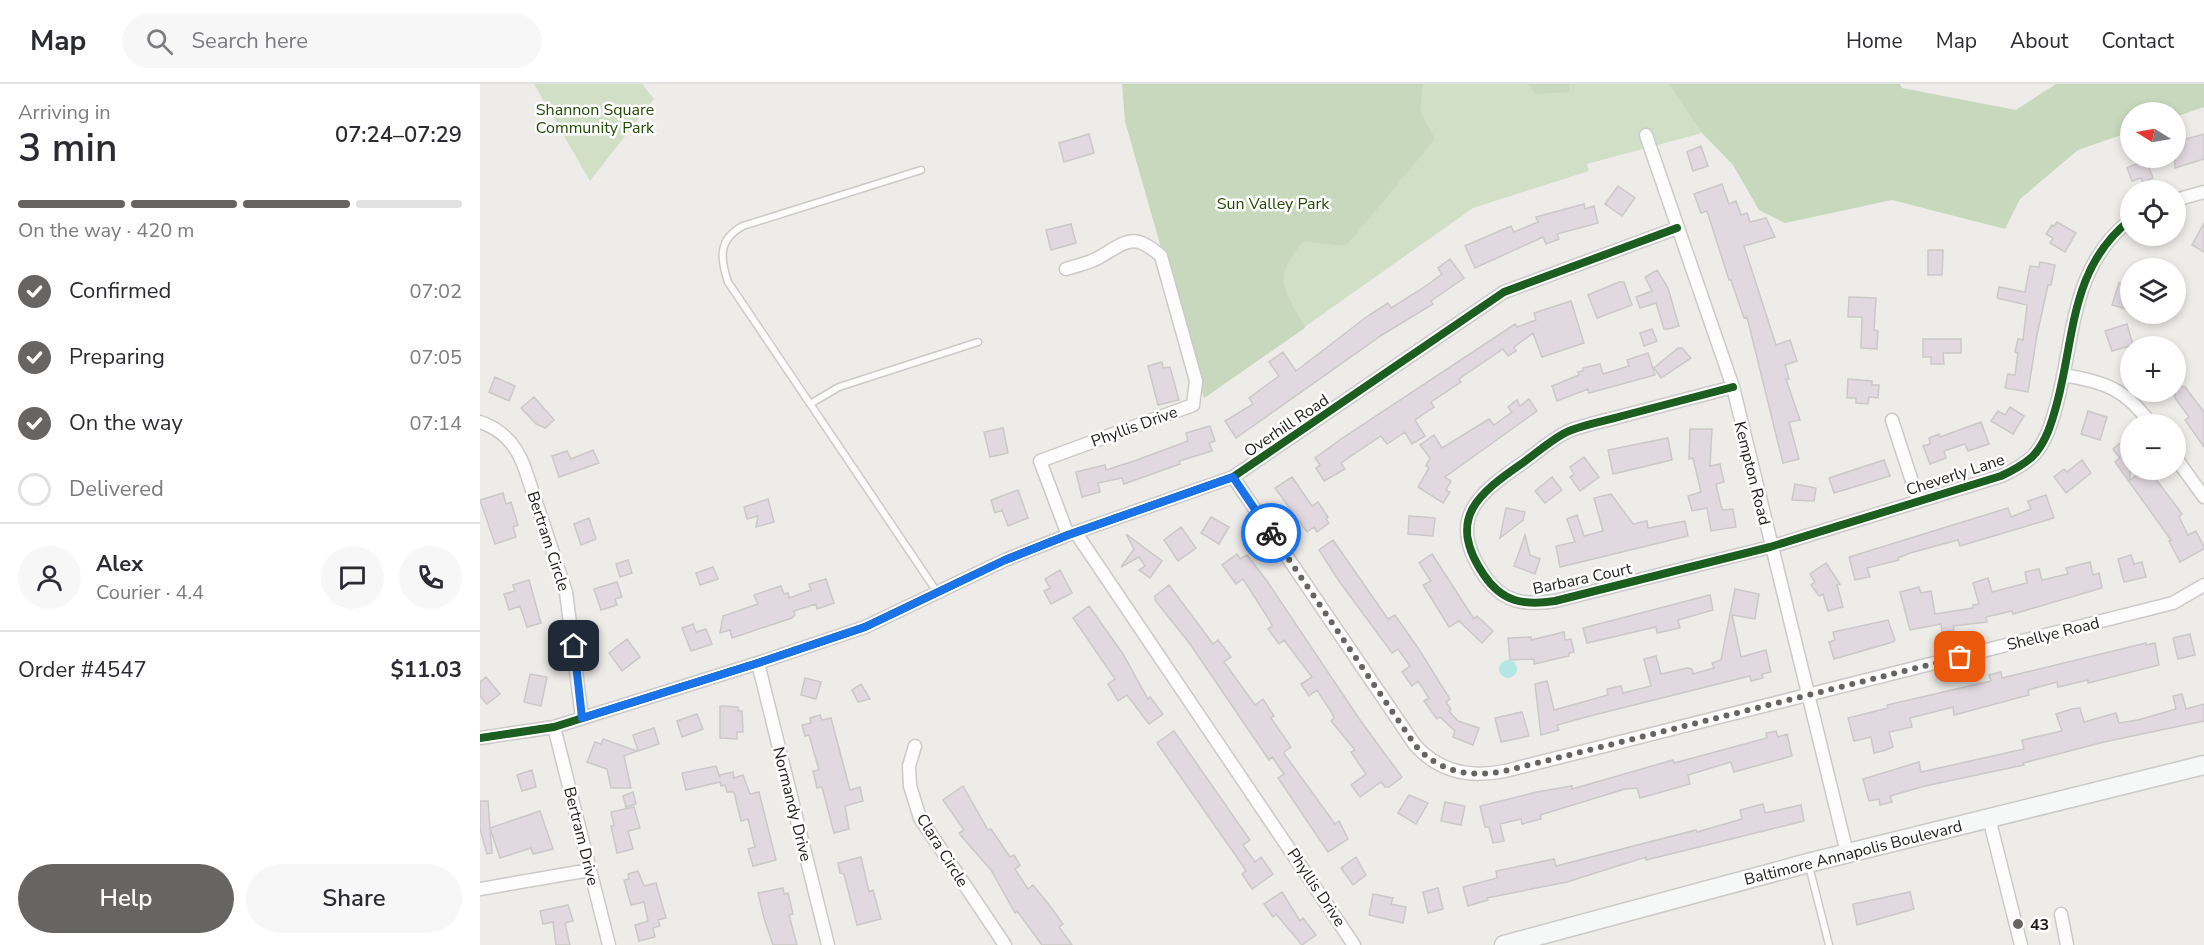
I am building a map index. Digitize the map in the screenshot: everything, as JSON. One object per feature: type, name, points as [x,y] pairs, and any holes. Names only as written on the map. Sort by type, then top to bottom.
[{"type":"main road","name":"Baltimore Annapolis Boulevard","points":[[1504,945],[1808,863],[2204,765]]},
{"type":"street","name":"Kempton Road","points":[[1646,135],[1733,387],[1770,547],[1847,853]]},
{"type":"street","points":[[2186,197],[2204,192]]},
{"type":"street","name":"Overhill Road","points":[[480,738],[554,727],[865,627],[1005,560],[1233,477],[1504,292],[1519,284],[1677,228]]},
{"type":"street","name":"Cheverly Lane","points":[[1770,547],[2001,476],[2033,456],[2052,422],[2083,284],[2101,250],[2120,230]]},
{"type":"street","name":"Phyllis Drive","points":[[1066,269],[1097,259],[1110,248],[1131,240],[1147,243],[1161,256],[1196,381],[1193,405],[1040,461],[1072,534],[1354,945]]},
{"type":"street","points":[[2063,375],[2118,389],[2130,398],[2143,414]]},
{"type":"street","name":"Barbara Court","points":[[1733,387],[1568,432],[1488,487],[1478,498],[1468,521],[1470,548],[1486,578],[1503,595],[1514,602],[1537,604],[1770,547]]},
{"type":"street","points":[[1892,420],[1918,500]]},
{"type":"street","name":"Bertram Circle","points":[[480,422],[498,429],[519,451],[566,592],[582,718]]},
{"type":"street","points":[[2186,472],[2204,497]]},
{"type":"street","name":"Shellye Road","points":[[1233,477],[1402,726],[1425,756],[1438,765],[1470,774],[1486,774],[2173,603],[2204,585]]},
{"type":"street","name":"Normandy Drive","points":[[758,663],[828,945]]},
{"type":"street","name":"Bertram Drive","points":[[554,727],[609,945]]},
{"type":"street","name":"Clara Circle","points":[[915,746],[909,766],[913,801],[932,838],[1005,945]]},
{"type":"street","points":[[1989,818],[2021,945]]},
{"type":"street","points":[[480,889],[590,870]]},
{"type":"street","points":[[2061,914],[2067,945]]},
{"type":"lane","points":[[921,170],[743,226],[731,232],[724,241],[722,264],[728,282],[937,592]]},
{"type":"lane","points":[[810,404],[839,387],[978,342]]},
{"type":"lane","points":[[1808,863],[1829,945]]},
{"type":"green space","name":"Shannon Square Community Park","points":[[534,84],[642,84],[654,99],[590,181]]},
{"type":"green space","name":"Sun Valley Park","points":[[1122,84],[1423,84],[1420,111],[1435,139],[1346,246],[1303,241],[1287,266],[1284,284],[1305,328],[1204,398],[1125,121]]},
{"type":"green space","name":"Sun Valley Park","points":[[1250,84],[1687,84],[1702,133],[1587,164],[1589,171],[1473,208],[1204,398],[1125,121]]},
{"type":"green space","points":[[1528,84],[1569,84],[1569,92],[1536,94]]},
{"type":"green space","points":[[1669,84],[1900,84],[1902,88],[2016,110],[2056,84],[2204,84],[2204,107],[2186,113],[2186,102],[2120,102],[2120,135],[2078,150],[2020,199],[2005,229],[1892,200],[1785,223],[1759,210],[1733,165],[1702,133]]},
{"type":"water","points":[[1508,660],[1514,663],[1517,669],[1514,675],[1508,678],[1502,675],[1499,669],[1502,663]]},
{"type":"building","points":[[1089,134],[1094,153],[1064,162],[1059,143]]},
{"type":"building","points":[[2204,134],[2204,159],[2186,165],[2186,139]]},
{"type":"building","points":[[1701,146],[1708,166],[1693,171],[1687,152]]},
{"type":"building","points":[[2127,168],[2149,168],[2153,178],[2149,180],[2141,178],[2132,180]]},
{"type":"building","points":[[1722,184],[1729,204],[1736,201],[1741,215],[1747,213],[1750,222],[1766,218],[1775,237],[1744,246],[1776,345],[1790,340],[1797,361],[1785,365],[1789,379],[1786,379],[1800,420],[1789,422],[1799,459],[1783,463],[1747,317],[1744,318],[1731,280],[1729,280],[1707,211],[1701,213],[1694,194]]},
{"type":"building","points":[[1618,186],[1635,198],[1622,216],[1605,204]]},
{"type":"building","points":[[1584,204],[1585,209],[1594,206],[1598,223],[1557,234],[1559,239],[1546,244],[1543,237],[1475,268],[1465,246],[1511,226],[1514,232],[1538,222],[1536,217]]},
{"type":"building","points":[[2057,222],[2076,233],[2065,252],[2050,243],[2053,238],[2046,234]]},
{"type":"building","points":[[2204,223],[2204,252],[2192,245]]},
{"type":"building","points":[[1071,224],[1076,243],[1051,250],[1046,230]]},
{"type":"building","points":[[1928,250],[1943,250],[1942,275],[1928,275]]},
{"type":"building","points":[[1450,259],[1464,278],[1431,301],[1433,304],[1382,335],[1236,438],[1225,421],[1253,404],[1249,398],[1279,376],[1269,362],[1283,352],[1296,371],[1369,315],[1388,303],[1391,308],[1423,288],[1442,274],[1438,268]]},
{"type":"building","points":[[2040,262],[2055,265],[2037,335],[2028,392],[2005,388],[2008,374],[2015,375],[2018,353],[2015,352],[2018,339],[2023,340],[2027,305],[1997,298],[1999,287],[2025,292],[2030,266],[2039,267]]},
{"type":"building","points":[[1657,270],[1668,288],[1679,326],[1669,329],[1664,329],[1656,303],[1640,308],[1636,297],[1652,291],[1645,277]]},
{"type":"building","points":[[1624,282],[1632,305],[1597,318],[1588,295]]},
{"type":"building","points":[[2119,283],[2120,283],[2120,307],[2112,305]]},
{"type":"building","points":[[1849,297],[1876,298],[1874,330],[1878,331],[1877,349],[1861,348],[1862,317],[1848,317]]},
{"type":"building","points":[[1571,301],[1584,343],[1542,357],[1533,333],[1514,347],[1516,351],[1508,356],[1503,349],[1459,379],[1461,382],[1431,402],[1434,407],[1415,420],[1425,436],[1412,444],[1405,432],[1387,444],[1381,436],[1341,463],[1345,469],[1324,481],[1316,468],[1320,465],[1315,458],[1341,439],[1515,324],[1517,327],[1536,320],[1534,313]]},
{"type":"building","points":[[2127,324],[2130,336],[2120,336],[2120,349],[2112,351],[2105,331]]},
{"type":"building","points":[[1652,329],[1657,341],[1644,346],[1640,333]]},
{"type":"building","points":[[1923,339],[1961,339],[1961,353],[1943,353],[1944,364],[1931,364],[1931,357],[1923,357]]},
{"type":"building","points":[[1678,348],[1682,348],[1691,358],[1661,378],[1654,368]]},
{"type":"building","points":[[1648,353],[1655,375],[1589,393],[1588,389],[1557,401],[1552,386],[1579,375],[1578,372],[1583,371],[1583,368],[1600,364],[1603,374],[1629,366],[1627,360]]},
{"type":"building","points":[[1162,362],[1163,368],[1170,367],[1179,400],[1158,405],[1148,366]]},
{"type":"building","points":[[495,377],[515,386],[509,401],[489,392]]},
{"type":"building","points":[[1848,379],[1872,381],[1872,385],[1879,385],[1878,398],[1869,397],[1868,404],[1856,403],[1856,398],[1847,398]]},
{"type":"building","points":[[2186,388],[2204,412],[2204,447],[2186,421],[2189,417],[2178,402],[2186,402]]},
{"type":"building","points":[[534,397],[554,420],[545,428],[536,424],[521,408]]},
{"type":"building","points":[[1529,399],[1537,411],[1445,477],[1451,481],[1446,490],[1450,492],[1443,503],[1418,487],[1429,468],[1426,466],[1430,458],[1420,445],[1434,435],[1442,448],[1489,419],[1494,425],[1512,412],[1508,407],[1517,400],[1520,406]]},
{"type":"building","points":[[2010,407],[2024,416],[2013,434],[1991,421],[1998,411],[2005,415]]},
{"type":"building","points":[[2088,411],[2107,417],[2100,440],[2081,434]]},
{"type":"building","points":[[1981,422],[1989,444],[1968,451],[1965,444],[1944,451],[1946,458],[1930,464],[1923,446],[1930,444],[1929,438],[1939,434],[1940,437]]},
{"type":"building","points":[[1210,426],[1215,441],[1209,443],[1212,451],[1179,461],[1180,464],[1124,484],[1122,478],[1098,483],[1100,492],[1082,497],[1076,472],[1105,465],[1106,470],[1137,460],[1188,441],[1186,433]]},
{"type":"building","points":[[1003,428],[1008,453],[990,457],[984,432]]},
{"type":"building","points":[[1690,429],[1712,429],[1710,466],[1720,464],[1724,482],[1716,484],[1721,506],[1723,510],[1733,509],[1736,527],[1711,531],[1707,508],[1692,511],[1688,496],[1701,492],[1693,458],[1689,459]]},
{"type":"building","points":[[1668,438],[1672,460],[1613,474],[1608,450]]},
{"type":"building","points":[[2120,443],[2120,458],[2113,449]]},
{"type":"building","points":[[593,450],[599,463],[559,477],[552,456],[567,451],[571,459]]},
{"type":"building","points":[[1584,457],[1599,477],[1580,491],[1570,477],[1574,474],[1570,467]]},
{"type":"building","points":[[2120,458],[2120,469],[2115,462]]},
{"type":"building","points":[[1884,460],[1890,476],[1834,493],[1829,478]]},
{"type":"building","points":[[2082,460],[2091,473],[2066,493],[2054,477],[2064,469],[2067,472]]},
{"type":"building","points":[[1292,477],[1312,506],[1318,502],[1328,517],[1326,519],[1329,523],[1317,532],[1314,527],[1307,532],[1275,488]]},
{"type":"building","points":[[1552,477],[1562,490],[1545,503],[1535,491]]},
{"type":"building","points":[[2128,480],[2156,480],[2182,514],[2179,517],[2188,535],[2196,531],[2204,549],[2180,562],[2169,541],[2171,540]]},
{"type":"building","points":[[1795,484],[1816,488],[1814,501],[1792,500]]},
{"type":"building","points":[[1018,490],[1028,518],[1008,526],[1002,510],[995,513],[991,500]]},
{"type":"building","points":[[503,493],[506,504],[511,502],[518,525],[513,527],[516,537],[495,544],[480,500]]},
{"type":"building","points":[[1611,494],[1633,524],[1647,521],[1648,528],[1685,521],[1688,536],[1560,567],[1556,546],[1575,542],[1567,519],[1577,515],[1584,536],[1603,531],[1594,498]]},
{"type":"building","points":[[2046,495],[2054,518],[1960,546],[1958,540],[1910,553],[1898,558],[1899,560],[1867,568],[1870,577],[1855,580],[1849,557],[2008,508],[2011,517],[2031,509],[2028,501]]},
{"type":"building","points":[[768,499],[774,522],[756,527],[758,516],[747,519],[744,507]]},
{"type":"building","points":[[1506,508],[1525,512],[1523,520],[1500,538]]},
{"type":"building","points":[[1409,516],[1435,518],[1433,536],[1408,534]]},
{"type":"building","points":[[1211,517],[1229,527],[1219,544],[1201,533]]},
{"type":"building","points":[[589,518],[596,539],[581,545],[574,524]]},
{"type":"building","points":[[1181,527],[1196,548],[1178,561],[1164,540]]},
{"type":"building","points":[[1126,534],[1162,561],[1150,578],[1139,570],[1145,566],[1139,557],[1121,567],[1134,549]]},
{"type":"building","points":[[1525,535],[1530,555],[1540,559],[1535,574],[1514,566]]},
{"type":"building","points":[[1333,540],[1388,619],[1395,615],[1418,648],[1450,699],[1446,702],[1451,709],[1449,711],[1458,721],[1479,728],[1473,745],[1453,737],[1455,731],[1440,717],[1437,719],[1424,701],[1429,698],[1418,681],[1412,686],[1402,672],[1410,666],[1398,649],[1392,653],[1339,581],[1319,550]]},
{"type":"building","points":[[1237,554],[1240,559],[1247,555],[1267,581],[1360,720],[1402,777],[1389,787],[1385,787],[1381,782],[1360,797],[1351,785],[1366,774],[1351,752],[1355,750],[1331,721],[1334,718],[1332,713],[1317,690],[1309,696],[1301,684],[1312,677],[1284,640],[1279,644],[1268,629],[1272,626],[1270,621],[1243,579],[1236,584],[1222,565]]},
{"type":"building","points":[[1432,554],[1474,619],[1477,616],[1493,631],[1482,643],[1459,621],[1449,627],[1423,585],[1431,581],[1419,563]]},
{"type":"building","points":[[2131,555],[2134,564],[2142,562],[2146,577],[2124,582],[2118,559]]},
{"type":"building","points":[[628,560],[632,573],[620,577],[616,564]]},
{"type":"building","points":[[2090,562],[2093,575],[2099,573],[2102,588],[2013,614],[2012,611],[1986,617],[1987,622],[1953,626],[1954,630],[1942,632],[1941,624],[1910,630],[1900,592],[1919,587],[1921,593],[1931,591],[1935,614],[1973,608],[1973,605],[1979,604],[1973,583],[1988,578],[1992,592],[2027,583],[2025,572],[2039,569],[2042,580],[2068,574],[2066,568]]},
{"type":"building","points":[[1826,563],[1840,584],[1837,585],[1843,607],[1828,611],[1823,594],[1819,596],[1811,585],[1815,582],[1810,574]]},
{"type":"building","points":[[713,567],[718,579],[700,585],[696,573]]},
{"type":"building","points":[[1060,570],[1072,593],[1051,604],[1044,591],[1050,588],[1045,579]]},
{"type":"building","points":[[826,579],[834,603],[817,609],[816,604],[794,611],[795,615],[792,618],[732,638],[730,630],[720,633],[723,616],[758,604],[754,595],[781,586],[784,594],[788,593],[789,598],[811,590],[809,584]]},
{"type":"building","points":[[529,580],[541,623],[527,627],[520,606],[509,610],[504,594],[515,591],[513,585]]},
{"type":"building","points":[[617,582],[622,597],[615,599],[617,605],[601,610],[594,589]]},
{"type":"building","points":[[1169,585],[1213,644],[1218,640],[1231,657],[1224,662],[1255,705],[1263,699],[1274,716],[1271,718],[1291,747],[1284,752],[1285,755],[1335,824],[1339,821],[1348,839],[1328,852],[1278,778],[1284,774],[1272,757],[1269,760],[1190,644],[1155,600],[1155,596]]},
{"type":"building","points":[[1735,589],[1759,594],[1755,619],[1732,615],[1741,657],[1766,650],[1771,672],[1762,674],[1763,678],[1751,681],[1750,676],[1557,725],[1559,730],[1541,735],[1535,684],[1547,681],[1554,710],[1608,695],[1607,689],[1621,686],[1623,693],[1651,686],[1644,659],[1656,656],[1661,674],[1687,668],[1692,669],[1693,674],[1714,668],[1712,663],[1721,660]]},
{"type":"building","points":[[1710,595],[1713,610],[1678,620],[1680,628],[1657,633],[1656,627],[1587,643],[1583,628]]},
{"type":"building","points":[[1089,606],[1123,654],[1148,699],[1150,697],[1163,714],[1149,724],[1127,695],[1118,701],[1108,684],[1115,679],[1073,618]]},
{"type":"building","points":[[1888,620],[1895,640],[1893,642],[1834,659],[1829,642],[1835,640],[1833,632]]},
{"type":"building","points":[[693,624],[696,632],[706,629],[712,644],[691,651],[682,628]]},
{"type":"building","points":[[1564,632],[1565,640],[1571,639],[1574,652],[1569,653],[1569,656],[1534,664],[1534,659],[1510,660],[1508,638],[1531,637],[1531,640]]},
{"type":"building","points":[[2190,634],[2195,655],[2178,659],[2173,638]]},
{"type":"building","points":[[627,639],[640,657],[622,671],[609,653]]},
{"type":"building","points":[[2146,643],[2146,645],[2155,643],[2159,665],[2088,683],[2088,680],[2058,687],[2057,682],[2028,690],[2029,695],[1954,715],[1953,707],[1910,718],[1912,727],[1889,732],[1893,747],[1874,753],[1871,737],[1854,741],[1848,718],[1888,708],[1887,705],[1991,681],[1989,675],[2001,672],[2002,678]]},
{"type":"building","points":[[530,674],[547,677],[541,706],[524,702]]},
{"type":"building","points":[[486,677],[500,694],[487,704],[480,696],[480,682]]},
{"type":"building","points":[[805,678],[821,682],[816,699],[801,695]]},
{"type":"building","points":[[861,684],[870,699],[858,702],[852,690]]},
{"type":"building","points":[[2182,694],[2186,709],[2204,704],[2204,721],[2104,742],[2023,763],[2024,765],[1925,786],[1890,796],[1892,802],[1880,805],[1879,799],[1869,801],[1863,779],[1919,762],[1921,772],[2024,749],[2022,740],[2062,731],[2056,714],[2072,709],[2080,708],[2084,722],[2116,713],[2119,723],[2176,709],[2173,696]]},
{"type":"building","points":[[720,706],[738,707],[738,711],[742,711],[743,732],[737,732],[737,739],[720,738]]},
{"type":"building","points":[[1522,712],[1529,736],[1501,742],[1495,718]]},
{"type":"building","points":[[697,714],[703,729],[682,737],[677,721]]},
{"type":"building","points":[[820,715],[822,720],[831,718],[850,790],[860,787],[863,801],[845,806],[849,829],[834,833],[822,787],[817,788],[813,771],[819,770],[809,735],[805,736],[802,725],[811,723],[810,718]]},
{"type":"building","points":[[654,728],[659,744],[638,751],[633,735]]},
{"type":"building","points":[[1174,731],[1250,840],[1243,845],[1255,862],[1261,857],[1273,874],[1252,889],[1242,874],[1246,871],[1243,866],[1157,743]]},
{"type":"building","points":[[1776,731],[1778,737],[1787,734],[1792,756],[1734,772],[1731,762],[1688,775],[1690,784],[1640,798],[1637,788],[1625,789],[1540,815],[1541,819],[1522,824],[1521,819],[1500,824],[1504,841],[1493,843],[1489,827],[1485,827],[1480,806],[1537,792],[1572,786],[1572,789],[1673,760],[1674,763],[1767,738],[1766,733]]},
{"type":"building","points":[[603,739],[637,751],[624,756],[631,788],[611,788],[607,769],[587,762],[595,742],[601,744]]},
{"type":"building","points":[[716,766],[720,778],[720,775],[733,772],[734,778],[743,775],[750,794],[759,792],[776,860],[753,866],[748,849],[755,847],[748,819],[741,821],[734,792],[727,792],[725,785],[721,786],[720,782],[686,790],[682,773]]},
{"type":"building","points":[[532,770],[536,787],[522,791],[517,775]]},
{"type":"building","points":[[963,786],[988,830],[991,829],[1010,857],[1014,855],[1020,865],[1015,869],[1028,889],[1033,885],[1050,906],[1063,924],[1059,927],[1072,945],[1042,945],[1017,911],[1015,913],[991,870],[959,833],[964,830],[943,800]]},
{"type":"building","points":[[633,792],[636,804],[626,807],[623,796]]},
{"type":"building","points":[[1409,795],[1428,803],[1416,824],[1398,813]]},
{"type":"building","points":[[480,801],[488,801],[492,853],[487,854],[480,829]]},
{"type":"building","points":[[1445,802],[1465,806],[1461,825],[1441,821]]},
{"type":"building","points":[[1763,804],[1765,813],[1801,805],[1804,821],[1646,860],[1646,857],[1567,882],[1487,898],[1488,900],[1468,906],[1463,887],[1497,878],[1496,871],[1554,859],[1556,866],[1696,830],[1697,832],[1742,819],[1740,810]]},
{"type":"building","points":[[634,807],[640,828],[628,831],[633,849],[617,853],[611,826],[614,825],[611,812]]},
{"type":"building","points":[[540,811],[553,849],[533,854],[531,848],[500,858],[490,828]]},
{"type":"building","points":[[861,857],[869,892],[873,890],[881,919],[857,925],[844,874],[840,873],[838,863]]},
{"type":"building","points":[[1356,857],[1366,875],[1353,885],[1341,868]]},
{"type":"building","points":[[638,871],[644,886],[656,883],[666,918],[658,920],[660,926],[653,928],[655,937],[639,941],[635,925],[648,921],[644,902],[631,905],[624,880],[629,879],[628,874]]},
{"type":"building","points":[[783,888],[784,894],[788,893],[793,914],[789,915],[797,945],[773,945],[764,918],[758,893]]},
{"type":"building","points":[[1438,888],[1443,909],[1428,913],[1423,892]]},
{"type":"building","points":[[1282,892],[1300,921],[1303,918],[1316,935],[1302,945],[1276,914],[1273,917],[1264,904]]},
{"type":"building","points":[[1910,892],[1914,909],[1857,925],[1853,904]]},
{"type":"building","points":[[1373,894],[1393,898],[1391,904],[1406,907],[1403,923],[1369,915]]},
{"type":"building","points":[[568,905],[573,921],[565,923],[570,945],[556,945],[553,922],[543,924],[540,911]]},
{"type":"cycle path","points":[[480,738],[554,727],[865,627],[1005,560],[1068,535],[1233,477],[1504,292],[1677,228]]},
{"type":"cycle path","points":[[1733,387],[1569,431],[1551,441],[1493,485],[1472,509],[1467,538],[1473,555],[1491,584],[1498,591],[1515,600],[1533,603],[1555,601],[1770,547],[2001,476],[2013,470],[2032,457],[2045,439],[2057,403],[2072,328],[2085,281],[2096,259],[2120,230]]},
{"type":"way so far","points":[[1271,533],[1415,745],[1438,765],[1470,774],[1505,771],[1960,657]]},
{"type":"place","name":"43","points":[[2018,924]]},
{"type":"route","points":[[574,646],[582,718],[865,627],[1005,560],[1076,532],[1233,477],[1271,533]]}]
